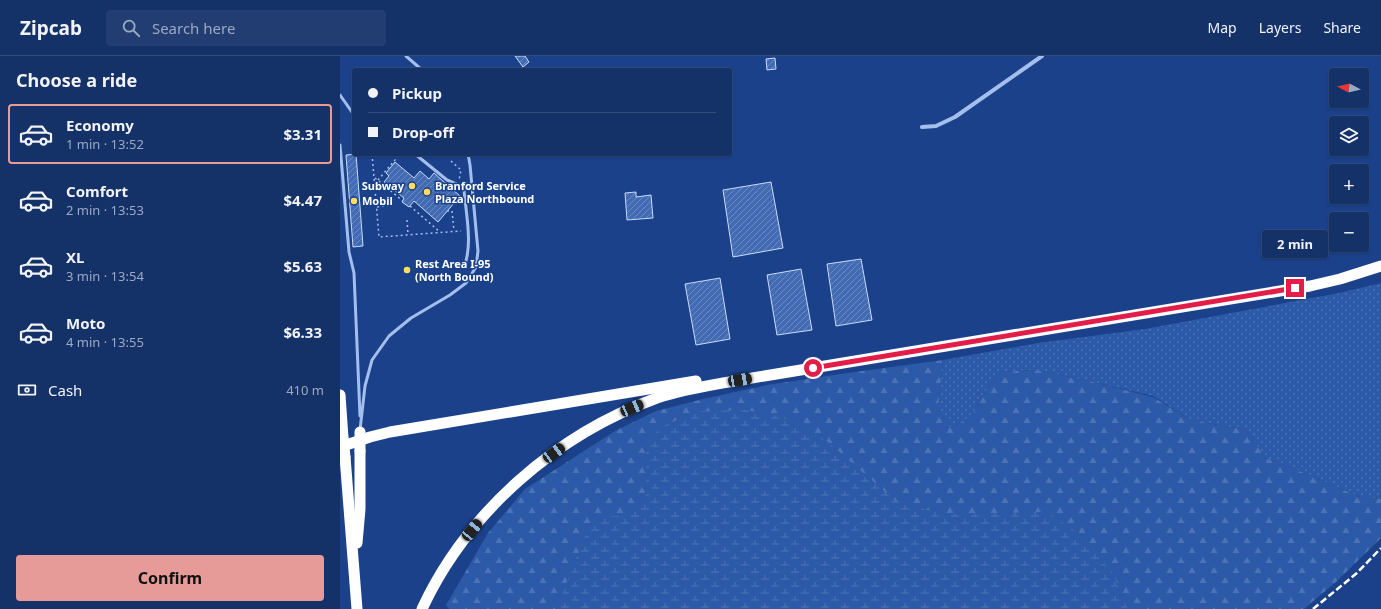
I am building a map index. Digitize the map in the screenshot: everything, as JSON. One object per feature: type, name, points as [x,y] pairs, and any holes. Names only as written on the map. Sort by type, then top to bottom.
[{"type":"highway","points":[[343,447],[370,437],[402,430],[1304,280],[1349,270],[1381,259]]},
{"type":"highway","points":[[422,609],[438,579],[460,545],[488,511],[521,479],[546,458],[576,438],[613,417],[658,398],[694,388],[747,378],[1310,286],[1340,279],[1381,266]]},
{"type":"highway","points":[[340,396],[357,609]]},
{"type":"highway","points":[[355,575],[359,526],[360,432]]},
{"type":"street","points":[[922,126],[936,126],[955,117],[1042,56]]},
{"type":"lane","points":[[406,56],[420,68]]},
{"type":"lane","points":[[340,95],[352,112]]},
{"type":"lane","points":[[340,145],[349,252],[354,273],[360,432]]},
{"type":"lane","points":[[417,156],[446,180],[461,186],[464,190],[469,250],[464,267]]},
{"type":"lane","points":[[360,432],[364,386],[372,360],[389,336],[411,318],[450,295],[466,283],[476,267],[478,251],[468,156]]},
{"type":"path","points":[[372,156],[379,237],[461,231]]},
{"type":"path","points":[[378,180],[398,156]]},
{"type":"path","points":[[451,161],[461,170],[457,184]]},
{"type":"path","points":[[374,177],[403,201]]},
{"type":"path","points":[[377,206],[390,206]]},
{"type":"path","points":[[410,206],[440,232]]},
{"type":"path","points":[[447,211],[452,211],[454,231]]},
{"type":"path","points":[[407,220],[408,235]]},
{"type":"green space","points":[[1381,283],[1381,499],[1360,497],[1266,458],[1246,430],[1191,420],[1153,396],[1037,370],[997,372],[971,417],[951,428],[938,408],[943,360],[1038,343],[1145,329],[1339,293]]},
{"type":"green space","points":[[943,360],[938,408],[951,428],[971,417],[997,372],[1037,370],[1153,397],[1191,420],[1246,430],[1266,458],[1360,497],[1381,499],[1381,538],[1336,582],[1304,609],[449,609],[446,605],[488,533],[525,489],[615,431],[656,411],[767,385]]},
{"type":"green space","points":[[746,410],[782,417],[828,442],[897,502],[943,514],[1047,512],[1075,531],[1113,573],[1128,609],[556,609],[586,534],[606,516],[630,516],[646,501],[646,442],[663,426],[698,411]]},
{"type":"building","points":[[515,56],[525,56],[529,62],[523,67]]},
{"type":"building","points":[[775,58],[776,69],[767,70],[766,59]]},
{"type":"building","name":"Mobil","points":[[346,155],[356,156],[363,246],[353,247]]},
{"type":"building","name":"Branford Service Plaza Northbound","points":[[395,162],[414,178],[420,171],[429,179],[434,173],[460,196],[438,222],[414,201],[409,207],[402,202],[404,198],[384,182],[389,176],[386,173]]},
{"type":"building","points":[[771,182],[783,248],[733,257],[723,190]]},
{"type":"building","points":[[636,192],[636,197],[651,195],[653,218],[627,220],[625,193]]},
{"type":"building","points":[[861,259],[872,320],[836,326],[827,264]]},
{"type":"building","points":[[801,269],[812,330],[777,335],[767,275]]},
{"type":"building","points":[[720,278],[730,339],[696,345],[685,284]]},
{"type":"railway","points":[[1313,609],[1357,573],[1381,548]]},
{"type":"place","name":"Subway","points":[[412,186]]},
{"type":"place","name":"Branford Service Plaza Northbound","points":[[427,192]]},
{"type":"place","name":"Mobil","points":[[354,201]]},
{"type":"place","name":"Rest Area I-95 (North Bound)","points":[[407,270]]},
{"type":"route","points":[[813,368],[1295,288]]}]
